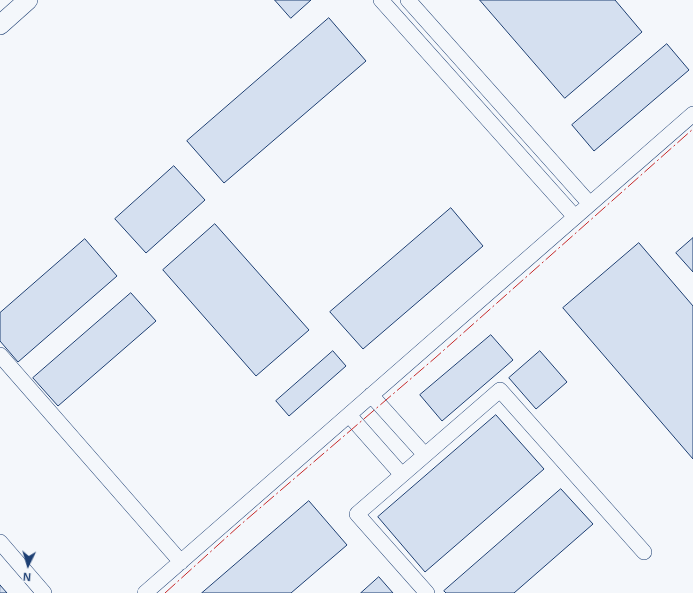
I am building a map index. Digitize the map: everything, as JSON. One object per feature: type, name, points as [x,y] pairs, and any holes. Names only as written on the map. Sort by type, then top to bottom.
[{"type":"main road","points":[[0,25],[28,0]]},
{"type":"street","points":[[381,0],[575,217]]},
{"type":"street","points":[[408,0],[590,204]]},
{"type":"street","points":[[145,593],[693,114]]},
{"type":"street","points":[[0,355],[181,562]]},
{"type":"street","points":[[427,593],[357,514],[500,390],[644,552]]},
{"type":"street","points":[[371,395],[425,454]]},
{"type":"street","points":[[349,415],[402,475]]},
{"type":"street","points":[[0,542],[44,593]]},
{"type":"building","points":[[275,0],[311,0],[291,18]]},
{"type":"building","points":[[480,0],[615,0],[642,32],[565,98]]},
{"type":"building","points":[[329,18],[366,61],[224,183],[187,141]]},
{"type":"building","points":[[667,44],[689,70],[594,151],[572,125]]},
{"type":"building","points":[[174,166],[205,200],[146,253],[115,219]]},
{"type":"building","points":[[451,208],[483,246],[363,349],[330,312]]},
{"type":"building","points":[[215,224],[309,330],[256,376],[163,270]]},
{"type":"building","points":[[693,238],[693,272],[676,253]]},
{"type":"building","points":[[85,239],[117,276],[18,362],[0,341],[0,313]]},
{"type":"building","points":[[639,243],[693,306],[693,459],[563,308]]},
{"type":"building","points":[[131,293],[156,321],[58,406],[33,378]]},
{"type":"building","points":[[491,335],[513,360],[442,421],[420,395]]},
{"type":"building","points":[[333,351],[346,366],[289,416],[276,401]]},
{"type":"building","points":[[540,351],[567,382],[536,409],[509,378]]},
{"type":"building","points":[[496,415],[544,469],[425,572],[378,517]]},
{"type":"building","points":[[561,489],[593,524],[514,593],[446,593],[444,591]]},
{"type":"building","points":[[309,501],[347,545],[291,593],[202,593]]},
{"type":"building","points":[[379,577],[393,593],[361,593]]},
{"type":"building","points":[[0,585],[7,593],[0,593]]},
{"type":"power","points":[[165,593],[239,526],[435,358],[693,129]]}]
